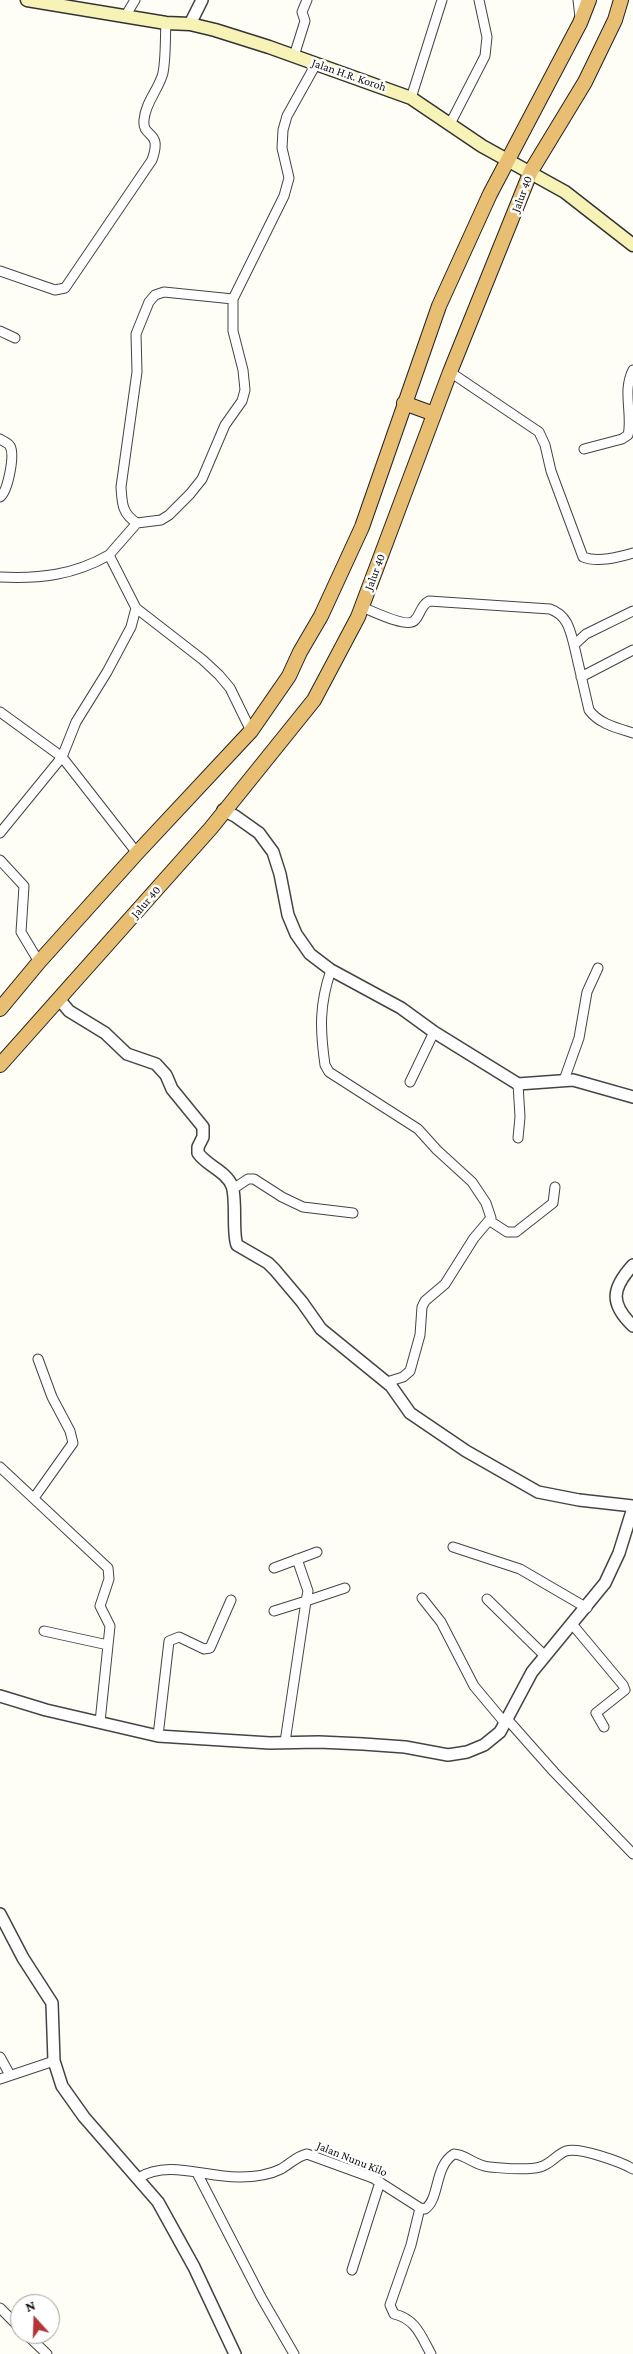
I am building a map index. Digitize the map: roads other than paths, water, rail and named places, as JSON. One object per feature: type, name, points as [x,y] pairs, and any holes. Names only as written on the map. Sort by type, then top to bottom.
[{"type":"highway","points":[[0,1009],[39,962],[137,853],[251,731],[289,676],[333,592],[362,526],[439,306],[490,194],[580,22],[589,0]]},
{"type":"highway","name":"Jalur 40","points":[[0,1065],[211,828],[223,810],[265,763],[314,700],[362,607],[450,372],[531,171],[585,82],[614,20],[621,0]]},
{"type":"highway","points":[[404,403],[434,414]]},
{"type":"main road","name":"Jalan H.R. Koroh","points":[[26,0],[166,23],[190,24],[294,56],[411,98],[482,146],[531,171],[565,192],[633,245]]},
{"type":"street","points":[[126,15],[135,0]]},
{"type":"street","points":[[190,24],[202,0]]},
{"type":"street","points":[[294,56],[305,21],[302,12],[307,0]]},
{"type":"street","points":[[411,98],[442,0]]},
{"type":"street","points":[[450,124],[485,56],[487,37],[479,0]]},
{"type":"street","points":[[578,0],[580,22]]},
{"type":"street","points":[[0,271],[55,290],[64,288],[152,160],[157,142],[156,138],[145,129],[143,122],[145,110],[162,73],[166,23]]},
{"type":"street","points":[[0,577],[44,578],[63,574],[94,563],[109,555],[137,523],[160,520],[170,515],[202,479],[225,426],[242,401],[244,390],[243,370],[233,331],[233,299],[284,196],[289,178],[282,148],[283,130],[287,116],[316,64]]},
{"type":"street","points":[[137,523],[125,512],[121,487],[137,372],[136,334],[149,302],[155,295],[164,292],[233,299]]},
{"type":"street","points":[[0,331],[16,338]]},
{"type":"street","points":[[584,449],[622,439],[628,435],[632,418],[628,381],[633,370]]},
{"type":"street","points":[[450,372],[539,432],[545,445],[550,471],[584,557],[591,559],[610,558],[633,553]]},
{"type":"street","points":[[0,439],[7,443],[12,451],[7,489],[0,497]]},
{"type":"street","points":[[109,555],[136,608],[203,660],[219,675],[230,688],[251,731]]},
{"type":"street","points":[[362,607],[402,623],[410,624],[415,621],[422,606],[429,601],[557,611],[566,621],[574,645],[589,710],[594,717],[603,723],[633,733]]},
{"type":"street","points":[[1,829],[62,757],[76,722],[107,672],[131,627],[136,608]]},
{"type":"street","points":[[574,645],[586,634],[633,611]]},
{"type":"street","points":[[581,677],[633,650]]},
{"type":"street","points":[[0,712],[62,757],[137,853]]},
{"type":"street","points":[[223,810],[235,816],[258,833],[273,852],[280,874],[288,915],[296,934],[310,954],[331,970],[401,1008],[434,1032],[518,1084],[573,1080],[633,1097]]},
{"type":"street","points":[[0,860],[25,888],[21,932],[39,962]]},
{"type":"street","points":[[564,1080],[580,1038],[587,992],[598,968]]},
{"type":"street","points":[[331,970],[324,991],[320,1018],[325,1065],[328,1072],[418,1129],[436,1150],[472,1182],[486,1203],[490,1220],[507,1232],[516,1232],[553,1203],[555,1188]]},
{"type":"street","points":[[0,1696],[158,1736],[362,1744],[405,1747],[448,1755],[459,1754],[484,1745],[500,1732],[532,1672],[586,1608],[613,1569],[630,1528],[633,1507],[555,1496],[531,1488],[466,1451],[410,1414],[387,1382],[321,1329],[302,1302],[268,1263],[239,1247],[235,1240],[236,1222],[233,1189],[222,1173],[207,1163],[198,1153],[198,1147],[204,1137],[203,1127],[172,1089],[166,1075],[156,1064],[127,1054],[105,1033],[69,1011],[59,1000]]},
{"type":"street","points":[[410,1082],[434,1032]]},
{"type":"street","points":[[518,1084],[520,1117],[518,1138]]},
{"type":"street","points":[[233,1189],[248,1179],[254,1179],[282,1197],[303,1207],[353,1213]]},
{"type":"street","points":[[387,1382],[403,1377],[410,1371],[420,1335],[422,1307],[425,1301],[445,1284],[474,1238],[490,1220]]},
{"type":"street","points":[[633,1265],[620,1284],[615,1300],[620,1313],[633,1326]]},
{"type":"street","points":[[34,1498],[73,1443],[70,1431],[52,1397],[38,1359]]},
{"type":"street","points":[[0,1467],[108,1568],[109,1579],[100,1606],[110,1623],[100,1722]]},
{"type":"street","points":[[453,1547],[520,1569],[586,1608]]},
{"type":"street","points":[[274,1568],[317,1552]]},
{"type":"street","points":[[285,1742],[308,1592],[297,1560]]},
{"type":"street","points":[[274,1611],[345,1588]]},
{"type":"street","points":[[422,1598],[441,1622],[474,1686],[633,1854]]},
{"type":"street","points":[[487,1599],[545,1656]]},
{"type":"street","points":[[158,1736],[169,1641],[179,1637],[204,1648],[210,1648],[231,1600]]},
{"type":"street","points":[[572,1624],[623,1685],[633,1690]]},
{"type":"street","points":[[44,1631],[108,1644]]},
{"type":"street","points":[[604,1727],[596,1712],[624,1690],[623,1685]]},
{"type":"street","points":[[0,1914],[23,1958],[52,2003],[54,2061],[68,2097],[158,2202],[194,2267],[235,2354]]},
{"type":"street","points":[[0,2057],[10,2076]]},
{"type":"street","points":[[0,2079],[54,2061]]},
{"type":"street","points":[[431,2354],[418,2328],[411,2321],[394,2314],[390,2305],[420,2208],[425,2208],[429,2205],[437,2178],[449,2158],[454,2154],[460,2154],[478,2165],[536,2168],[542,2167],[564,2152],[573,2151],[591,2154],[633,2170]]},
{"type":"street","name":"Jalan Nunu Kilo","points":[[138,2178],[145,2173],[168,2169],[214,2177],[241,2177],[269,2173],[307,2154],[380,2182],[420,2208]]},
{"type":"street","points":[[197,2173],[261,2297],[294,2354]]},
{"type":"street","points":[[352,2270],[380,2182]]},
{"type":"street","points":[[0,2308],[10,2318]]},
{"type":"street","points":[[36,2344],[47,2354]]}]
